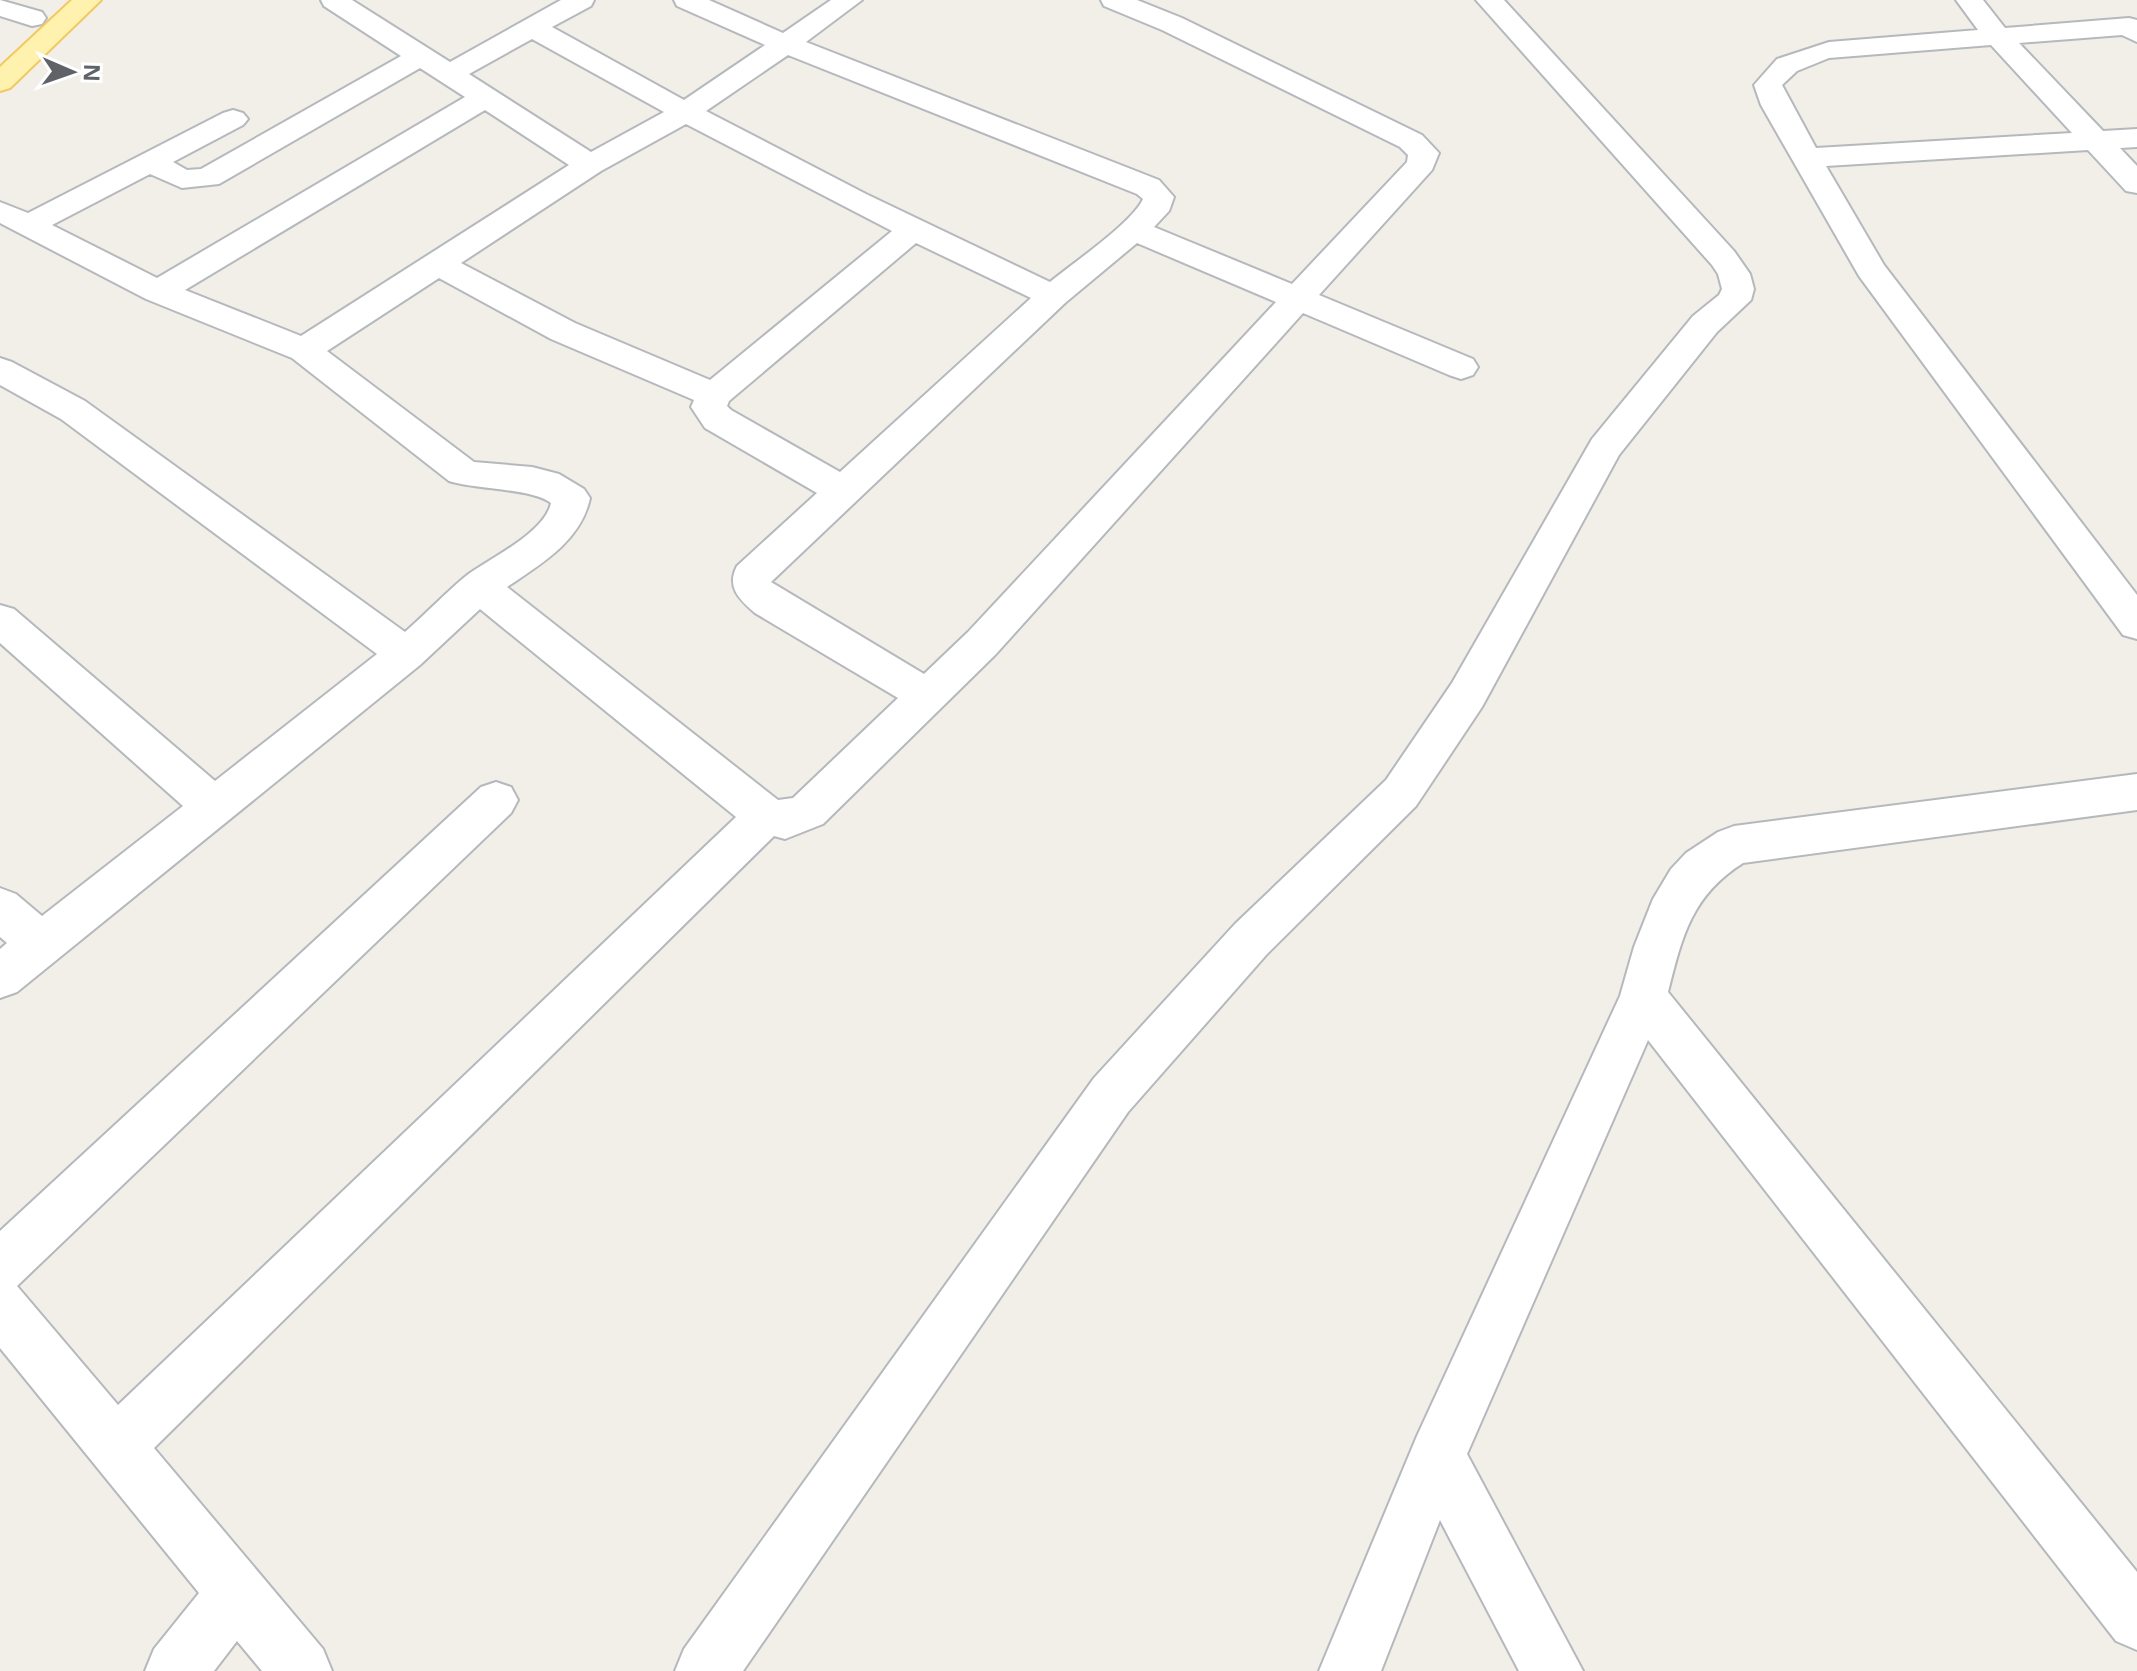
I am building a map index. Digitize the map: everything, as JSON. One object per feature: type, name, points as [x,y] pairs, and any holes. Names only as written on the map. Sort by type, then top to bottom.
[{"type":"main road","points":[[0,82],[88,0]]},
{"type":"main road","points":[[0,48],[42,9]]},
{"type":"street","points":[[447,75],[581,0]]},
{"type":"street","points":[[687,0],[785,44],[1148,187],[1159,197],[1157,204],[1133,230],[1053,296],[761,563],[751,576],[753,589],[769,602],[928,696]]},
{"type":"street","points":[[304,350],[590,165],[684,113],[849,0]]},
{"type":"street","points":[[706,1671],[1111,1095],[1251,939],[1401,793],[1467,695],[1605,448],[1705,324],[1734,300],[1738,289],[1734,274],[1723,258],[1489,0]]},
{"type":"street","points":[[1969,0],[1999,38],[2137,184]]},
{"type":"street","points":[[480,587],[766,816],[785,820],[808,811],[982,643],[1421,164],[1424,153],[1411,141],[1121,1]]},
{"type":"street","points":[[353,4],[419,57],[590,165]]},
{"type":"street","points":[[0,7],[42,9]]},
{"type":"street","points":[[532,27],[684,113],[911,231],[1053,296]]},
{"type":"street","points":[[2134,29],[1829,50],[1800,58],[1776,72],[1768,85],[1870,269],[2137,624]]},
{"type":"street","points":[[151,162],[182,179],[208,178],[419,57]]},
{"type":"street","points":[[158,292],[483,99]]},
{"type":"street","points":[[14,218],[151,162],[233,119]]},
{"type":"street","points":[[1806,158],[2137,138]]},
{"type":"street","points":[[0,977],[212,805],[406,654],[480,587],[559,528],[571,511],[571,498],[559,487],[544,482],[476,477],[462,472],[304,350],[158,292],[14,218]]},
{"type":"street","points":[[1133,230],[1300,297],[1461,367]]},
{"type":"street","points":[[841,490],[718,419],[709,407],[714,395],[911,231]]},
{"type":"street","points":[[438,264],[563,331],[714,395]]},
{"type":"street","points":[[4,376],[73,410],[406,654]]},
{"type":"street","points":[[0,620],[212,805]]},
{"type":"street","points":[[1350,1671],[1437,1456],[1643,997],[1655,950],[1676,901],[1698,870],[1734,845],[2137,792]]},
{"type":"street","points":[[0,1267],[496,800]]},
{"type":"street","points":[[117,1445],[766,816]]},
{"type":"street","points":[[0,908],[41,944]]},
{"type":"street","points":[[1643,997],[2137,1620]]},
{"type":"street","points":[[0,1306],[301,1671]]},
{"type":"street","points":[[1437,1456],[1552,1671]]},
{"type":"street","points":[[176,1671],[237,1593]]}]
